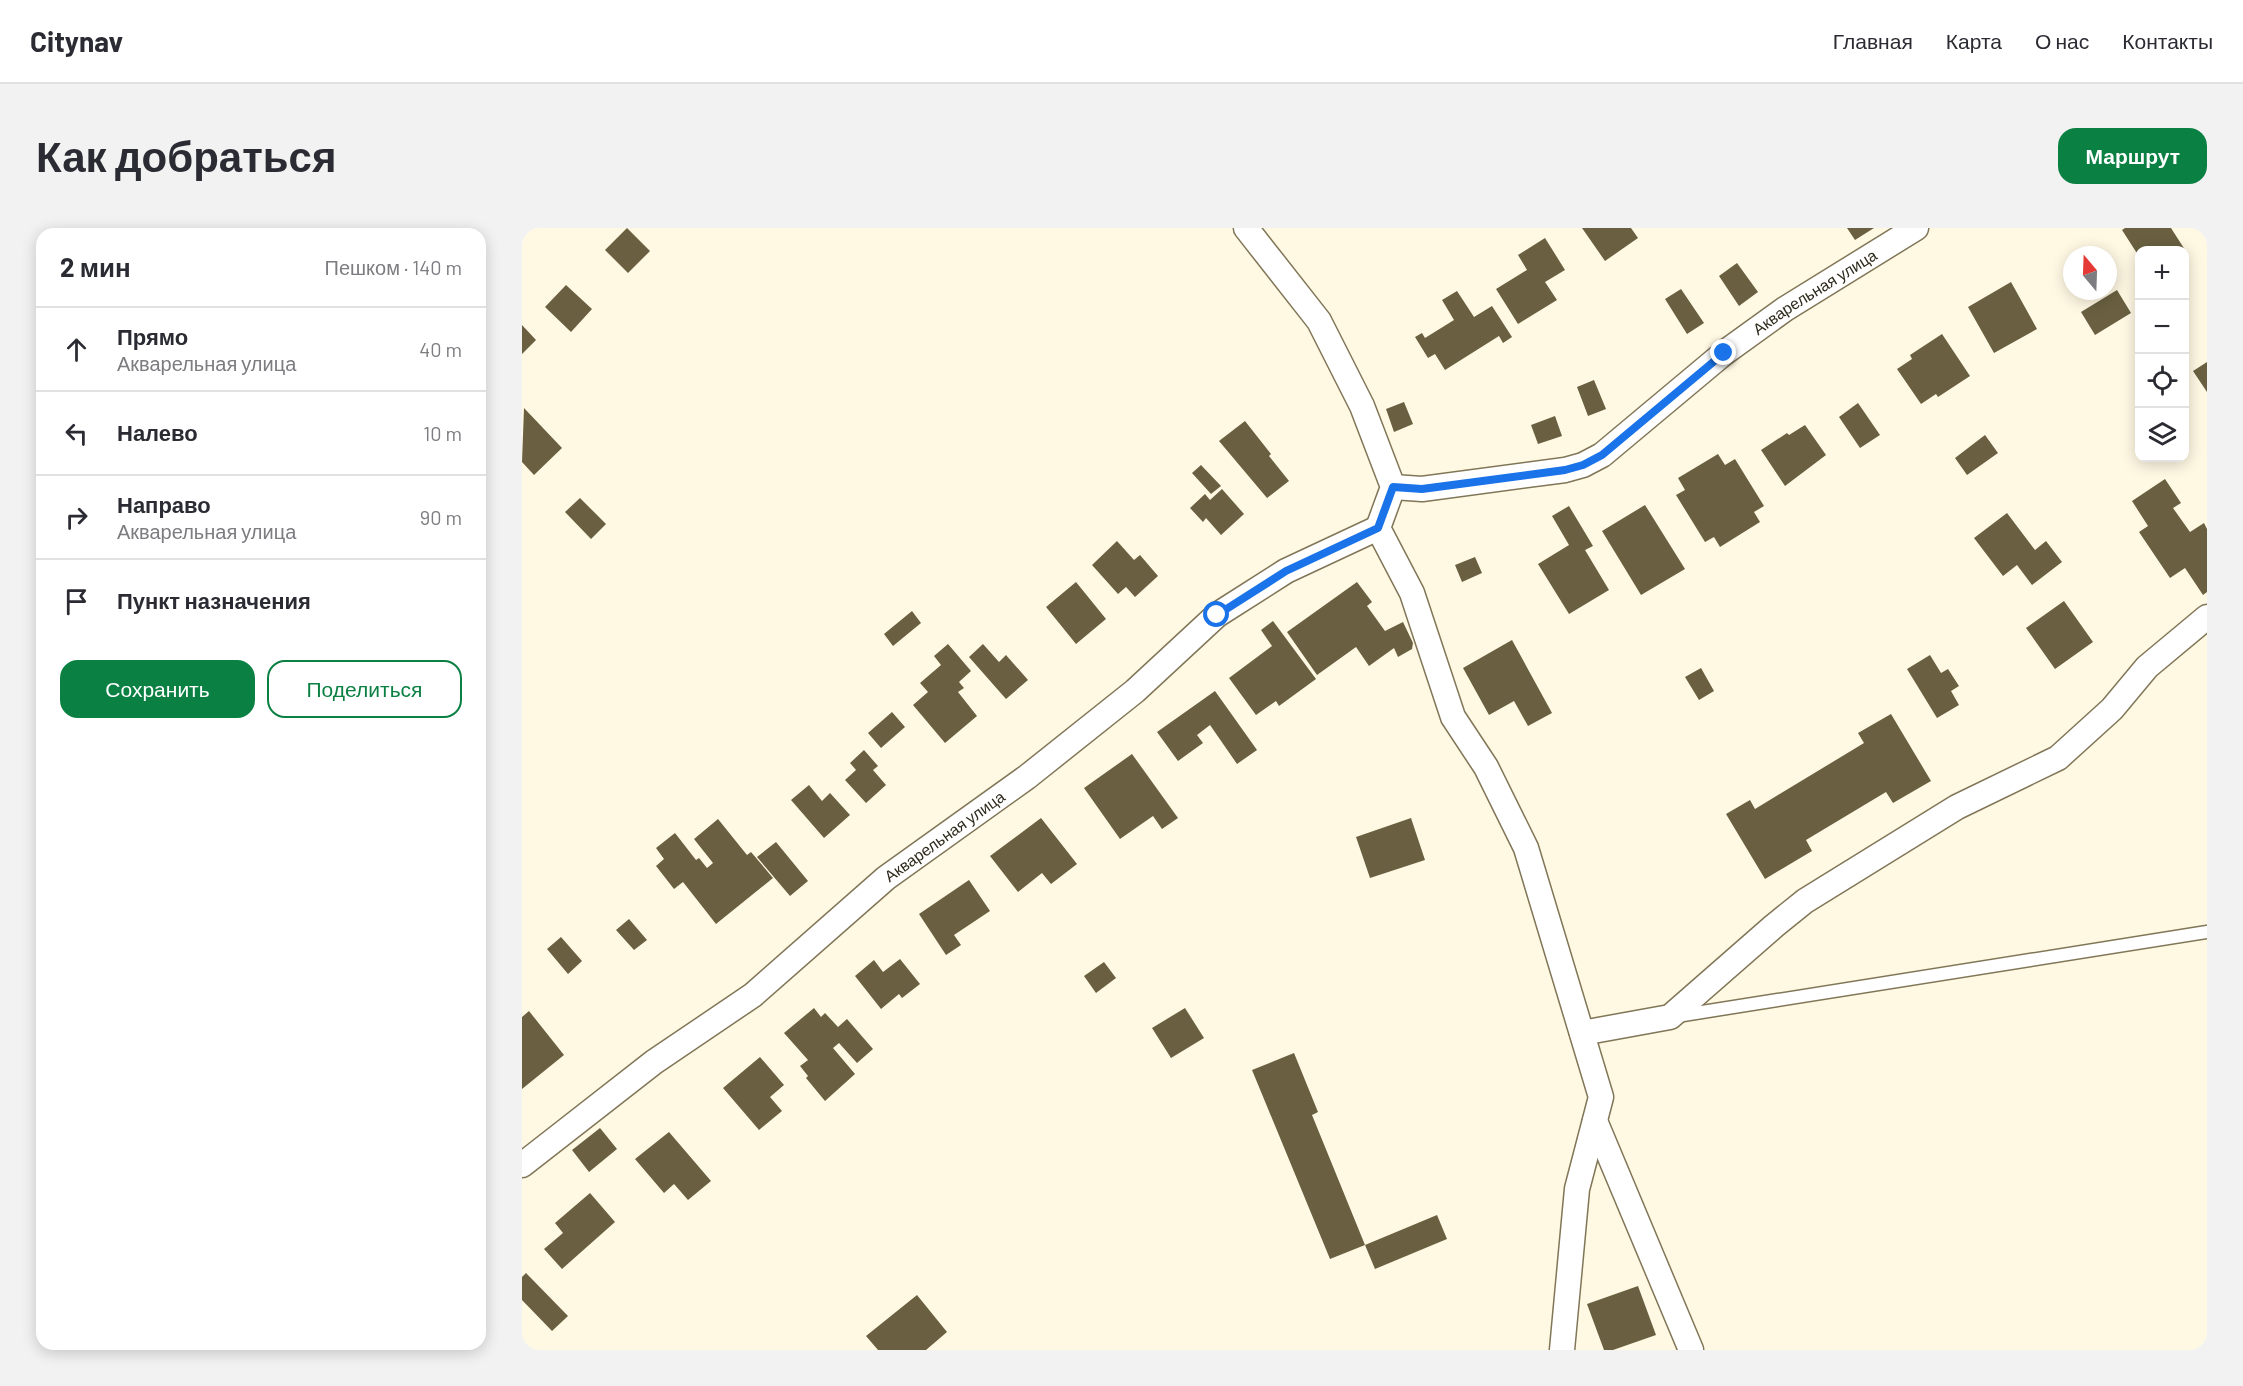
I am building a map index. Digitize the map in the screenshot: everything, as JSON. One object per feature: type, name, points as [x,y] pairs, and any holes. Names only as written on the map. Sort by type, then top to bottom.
[{"type":"street","points":[[1246,228],[1319,321],[1362,406],[1393,487],[1378,528],[1412,592],[1453,717],[1486,768],[1526,848],[1601,1097],[1577,1189],[1562,1350]]},
{"type":"street","name":"Акварельная улица","points":[[1393,487],[1422,489],[1565,470],[1583,465],[1602,455],[1724,353],[1785,309],[1916,228]]},
{"type":"street","name":"Акварельная улица","points":[[522,1165],[654,1062],[753,995],[886,878],[1027,777],[1135,691],[1217,615],[1286,571],[1378,528]]},
{"type":"street","points":[[1582,1033],[1670,1017],[1774,926],[1805,902],[1957,807],[2058,758],[2112,709],[2147,668],[2207,617]]},
{"type":"street","points":[[1595,1121],[1691,1350]]},
{"type":"lane","points":[[1670,1017],[2207,933]]},
{"type":"building","points":[[627,228],[650,251],[628,273],[605,250]]},
{"type":"building","points":[[1582,228],[1631,228],[1638,238],[1605,261]]},
{"type":"building","points":[[1847,228],[1874,228],[1855,240]]},
{"type":"building","points":[[2125,228],[2171,228],[2183,246],[2135,246],[2135,250],[2122,230]]},
{"type":"building","points":[[1545,238],[1565,270],[1545,282],[1557,300],[1518,324],[1496,289],[1527,270],[1518,255]]},
{"type":"building","points":[[1737,263],[1758,292],[1739,306],[1719,276]]},
{"type":"building","points":[[2011,282],[2037,329],[1994,353],[1968,307]]},
{"type":"building","points":[[566,285],[592,309],[571,332],[545,307]]},
{"type":"building","points":[[1681,289],[1704,323],[1687,334],[1665,299]]},
{"type":"building","points":[[2117,290],[2131,313],[2095,335],[2081,312],[2101,300],[2117,300]]},
{"type":"building","points":[[1457,291],[1474,317],[1492,306],[1512,337],[1503,343],[1499,336],[1445,370],[1435,354],[1428,358],[1415,337],[1422,333],[1425,338],[1454,320],[1442,300]]},
{"type":"building","points":[[522,325],[536,340],[522,354]]},
{"type":"building","points":[[1942,334],[1970,376],[1938,397],[1936,394],[1921,404],[1897,369],[1912,359],[1910,355]]},
{"type":"building","points":[[2207,362],[2207,392],[2193,371]]},
{"type":"building","points":[[1594,380],[1606,409],[1588,416],[1577,387]]},
{"type":"building","points":[[1404,402],[1413,424],[1394,432],[1386,409]]},
{"type":"building","points":[[1858,403],[1880,435],[1860,448],[1839,417]]},
{"type":"building","points":[[524,408],[562,448],[534,475],[522,462]]},
{"type":"building","points":[[1555,416],[1562,436],[1538,444],[1531,425]]},
{"type":"building","points":[[1245,421],[1289,481],[1267,498],[1219,441]]},
{"type":"building","points":[[1805,425],[1826,455],[1785,486],[1761,450],[1787,433],[1789,435]]},
{"type":"building","points":[[1985,435],[1998,453],[1967,475],[1955,458]]},
{"type":"building","points":[[1718,454],[1725,465],[1735,459],[1764,506],[1754,512],[1760,522],[1720,547],[1714,537],[1705,542],[1676,495],[1685,490],[1678,478]]},
{"type":"building","points":[[1201,465],[1221,486],[1211,494],[1192,473]]},
{"type":"building","points":[[2165,479],[2181,503],[2173,508],[2190,532],[2204,523],[2207,529],[2207,592],[2203,595],[2185,568],[2170,578],[2139,532],[2148,526],[2132,501]]},
{"type":"building","points":[[1222,489],[1244,514],[1221,535],[1206,518],[1203,522],[1190,508],[1205,494],[1210,500]]},
{"type":"building","points":[[580,498],[606,524],[591,539],[565,512]]},
{"type":"building","points":[[1645,505],[1685,569],[1641,595],[1602,531]]},
{"type":"building","points":[[1569,506],[1593,546],[1585,550],[1609,590],[1569,614],[1538,564],[1569,545],[1552,516]]},
{"type":"building","points":[[2007,513],[2035,550],[2046,541],[2062,562],[2032,585],[2017,565],[2003,576],[1974,538]]},
{"type":"building","points":[[1117,541],[1134,560],[1140,555],[1158,576],[1135,597],[1126,587],[1118,594],[1092,565]]},
{"type":"building","points":[[1475,557],[1482,573],[1462,582],[1455,565]]},
{"type":"building","points":[[1076,582],[1106,619],[1076,644],[1046,607]]},
{"type":"building","points":[[1357,582],[1372,602],[1367,606],[1385,631],[1403,622],[1413,643],[1412,649],[1398,657],[1394,648],[1369,666],[1356,647],[1317,675],[1287,632]]},
{"type":"building","points":[[2064,601],[2093,642],[2055,669],[2026,628]]},
{"type":"building","points":[[912,611],[921,623],[893,646],[884,634]]},
{"type":"building","points":[[1273,621],[1316,679],[1279,706],[1276,701],[1256,715],[1229,678],[1272,646],[1261,630]]},
{"type":"building","points":[[1512,640],[1552,713],[1528,726],[1514,701],[1489,715],[1463,668]]},
{"type":"building","points":[[948,644],[971,671],[959,682],[964,688],[958,692],[977,716],[945,743],[913,705],[928,692],[920,683],[941,665],[934,656]]},
{"type":"building","points":[[983,644],[999,662],[1006,655],[1028,680],[1006,699],[969,657]]},
{"type":"building","points":[[1930,655],[1941,673],[1948,669],[1959,686],[1951,691],[1959,705],[1937,718],[1907,669]]},
{"type":"building","points":[[1701,668],[1714,691],[1699,700],[1685,677]]},
{"type":"building","points":[[1215,691],[1257,750],[1237,764],[1210,725],[1197,735],[1203,743],[1178,761],[1157,732]]},
{"type":"building","points":[[892,712],[905,727],[881,748],[868,733]]},
{"type":"building","points":[[1891,714],[1931,781],[1893,803],[1886,792],[1806,840],[1812,851],[1765,879],[1726,814],[1750,800],[1755,809],[1864,743],[1858,733]]},
{"type":"building","points":[[864,750],[878,766],[873,770],[886,785],[866,803],[845,780],[856,770],[850,763]]},
{"type":"building","points":[[1132,754],[1178,818],[1162,829],[1153,816],[1120,839],[1084,788]]},
{"type":"building","points":[[809,785],[822,801],[830,793],[850,815],[824,838],[791,800]]},
{"type":"building","points":[[1041,818],[1077,864],[1051,884],[1042,873],[1018,892],[990,856]]},
{"type":"building","points":[[1411,818],[1425,860],[1370,878],[1356,837]]},
{"type":"building","points":[[718,819],[747,855],[751,852],[773,878],[716,924],[683,882],[674,889],[656,866],[664,859],[656,848],[675,833],[696,860],[699,858],[707,868],[713,863],[694,839]]},
{"type":"building","points":[[776,842],[808,881],[790,896],[757,857]]},
{"type":"building","points":[[969,880],[990,911],[954,935],[961,945],[946,955],[919,914]]},
{"type":"building","points":[[629,919],[647,940],[634,950],[616,930]]},
{"type":"building","points":[[561,937],[582,961],[568,974],[547,949]]},
{"type":"building","points":[[900,959],[920,984],[902,998],[899,994],[881,1009],[855,976],[874,960],[883,972]]},
{"type":"building","points":[[1104,962],[1116,978],[1096,993],[1084,976]]},
{"type":"building","points":[[814,1008],[821,1017],[825,1013],[838,1027],[847,1019],[873,1049],[857,1063],[839,1043],[833,1048],[855,1074],[825,1101],[806,1078],[808,1076],[800,1066],[808,1060],[784,1033]]},
{"type":"building","points":[[1185,1008],[1204,1038],[1171,1058],[1152,1028]]},
{"type":"building","points":[[529,1011],[564,1055],[522,1089],[522,1017]]},
{"type":"building","points":[[1294,1053],[1318,1112],[1312,1115],[1365,1245],[1330,1259],[1252,1070]]},
{"type":"building","points":[[760,1057],[784,1085],[770,1097],[782,1111],[759,1130],[723,1088]]},
{"type":"building","points":[[600,1128],[617,1149],[589,1172],[572,1150]]},
{"type":"building","points":[[669,1132],[711,1181],[688,1200],[674,1184],[664,1193],[635,1159]]},
{"type":"building","points":[[590,1193],[615,1222],[562,1269],[544,1249],[563,1233],[555,1223]]},
{"type":"building","points":[[1437,1215],[1447,1239],[1375,1269],[1365,1245]]},
{"type":"building","points":[[526,1273],[568,1316],[552,1331],[522,1300],[522,1277]]},
{"type":"building","points":[[1638,1286],[1656,1335],[1613,1350],[1604,1350],[1587,1304]]},
{"type":"building","points":[[917,1295],[947,1332],[926,1350],[878,1350],[866,1336]]},
{"type":"route","points":[[1217,615],[1286,571],[1378,528],[1393,487],[1422,489],[1565,470],[1583,465],[1602,455],[1724,353]]}]
